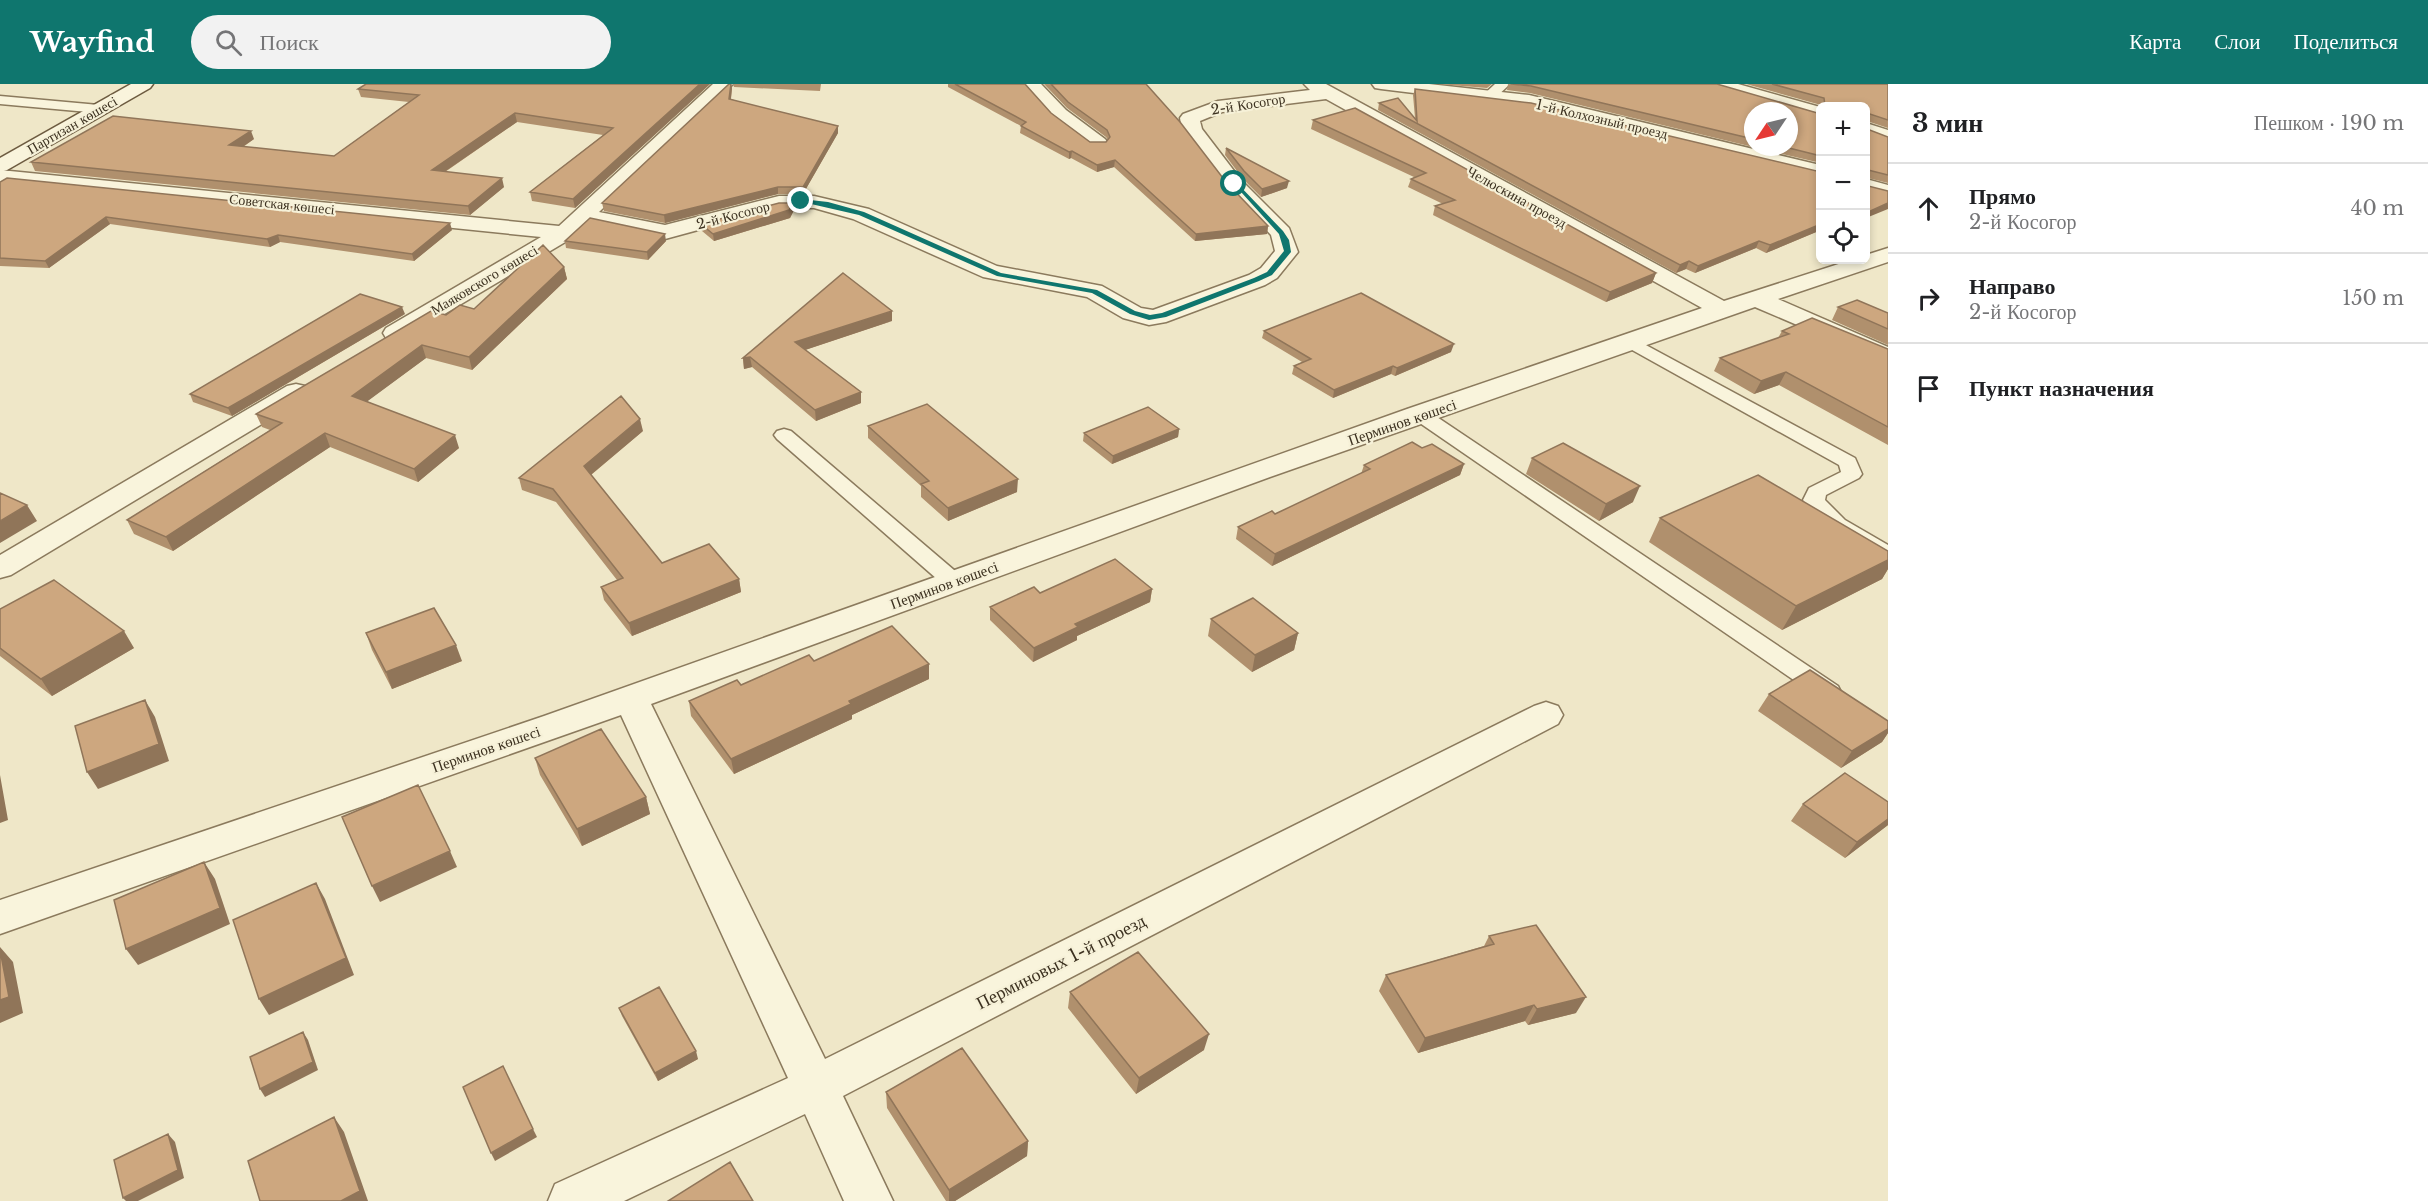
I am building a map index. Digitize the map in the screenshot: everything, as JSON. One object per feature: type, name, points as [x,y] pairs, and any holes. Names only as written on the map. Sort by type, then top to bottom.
[{"type":"street","name":"Партизан көшесі","points":[[0,165],[144,84]]},
{"type":"street","name":"Маяковского көшесі","points":[[380,342],[564,233],[724,84]]},
{"type":"street","points":[[1031,84],[1059,114],[1098,143]]},
{"type":"street","name":"1-й Колхозный проезд","points":[[1381,84],[1496,90],[1536,103],[1816,170]]},
{"type":"street","points":[[1718,84],[1816,112]]},
{"type":"street","name":"2-й Косогор","points":[[584,215],[665,232],[779,202],[821,203],[861,214],[991,272],[1094,291],[1132,313],[1149,318],[1157,317],[1263,277],[1278,265],[1287,252],[1281,233],[1234,184],[1192,130],[1190,118],[1218,107],[1321,89]]},
{"type":"street","name":"Челюскина проезд","points":[[1321,89],[1721,309]]},
{"type":"street","points":[[1870,130],[1888,137]]},
{"type":"street","name":"Советская көшесі","points":[[0,176],[564,233]]},
{"type":"street","points":[[1870,186],[1888,192]]},
{"type":"street","name":"Перминов көшесі","points":[[0,917],[631,698],[952,581],[1721,309],[1888,255]]},
{"type":"street","points":[[1756,298],[1888,356]]},
{"type":"street","points":[[0,568],[318,379]]},
{"type":"street","points":[[631,698],[869,1201]]},
{"type":"street","name":"Перминовых 1-й проезд","points":[[572,1201],[815,1087],[1546,715]]},
{"type":"lane","points":[[0,100],[99,109]]},
{"type":"lane","points":[[1631,342],[1848,462],[1852,474],[1816,492],[1814,500],[1820,510],[1834,522],[1888,554]]},
{"type":"lane","points":[[1421,416],[1849,705]]},
{"type":"lane","points":[[784,435],[952,581]]},
{"type":"building","points":[[366,84],[700,84],[573,199],[530,192],[613,128],[515,113],[432,170],[502,178],[468,206],[31,162],[113,116],[251,131],[229,145],[334,156],[419,95],[358,89]]},
{"type":"building","points":[[731,84],[729,99],[838,126],[803,187],[778,187],[664,215],[602,203]]},
{"type":"building","points":[[955,84],[1025,84],[1051,113],[1090,142],[1106,142],[1110,137],[1107,130],[1068,102],[1051,84],[1146,84],[1180,122],[1226,182],[1268,226],[1196,234],[1115,160],[1097,165],[1072,151],[1069,152],[1021,126],[1026,122]]},
{"type":"building","points":[[1511,84],[1717,84],[1779,102],[1744,102],[1744,137],[1531,86]]},
{"type":"building","points":[[1772,84],[1888,84],[1888,120],[1870,114],[1870,102],[1824,102],[1824,98]]},
{"type":"building","points":[[1415,89],[1531,103],[1744,154],[1744,156],[1754,156],[1816,171],[1816,226],[1770,245],[1759,241],[1698,266],[1689,261],[1680,265],[1379,103],[1398,98],[1417,121]]},
{"type":"building","points":[[1798,107],[1816,113],[1816,155],[1798,150]]},
{"type":"building","points":[[1355,108],[1656,273],[1610,292],[1435,206],[1455,200],[1411,179],[1426,173],[1313,120]]},
{"type":"building","points":[[1870,130],[1888,137],[1888,175],[1870,170]]},
{"type":"building","points":[[1226,148],[1289,181],[1262,189]]},
{"type":"building","points":[[7,178],[450,223],[412,254],[278,235],[267,239],[106,217],[45,261],[0,258],[0,182]]},
{"type":"building","points":[[1870,186],[1888,191],[1888,203],[1870,211]]},
{"type":"building","points":[[779,203],[793,203],[789,210],[713,234],[701,224]]},
{"type":"building","points":[[590,218],[665,234],[647,252],[565,241]]},
{"type":"building","points":[[543,245],[564,267],[469,357],[422,345],[352,396],[455,435],[414,469],[325,433],[166,537],[127,520],[282,423],[256,414],[431,311],[446,315],[460,305],[474,309]]},
{"type":"building","points":[[843,273],[892,311],[795,342],[861,392],[815,410],[750,357],[743,358]]},
{"type":"building","points":[[1361,293],[1454,344],[1397,368],[1393,366],[1334,390],[1294,366],[1311,359],[1264,331]]},
{"type":"building","points":[[360,294],[402,307],[228,408],[190,394]]},
{"type":"building","points":[[1857,300],[1888,313],[1888,329],[1838,307]]},
{"type":"building","points":[[1812,318],[1888,349],[1888,427],[1786,372],[1761,381],[1720,358],[1789,334],[1782,331]]},
{"type":"building","points":[[621,396],[640,419],[584,466],[662,563],[709,544],[739,579],[629,623],[601,587],[623,578],[553,489],[519,478]]},
{"type":"building","points":[[927,404],[1018,479],[948,508],[921,484],[929,481],[868,426]]},
{"type":"building","points":[[1148,407],[1179,429],[1113,456],[1084,433]]},
{"type":"building","points":[[1412,442],[1422,448],[1432,444],[1464,464],[1275,554],[1238,527],[1272,511],[1275,514],[1370,469],[1364,465]]},
{"type":"building","points":[[1563,443],[1640,486],[1606,504],[1532,458]]},
{"type":"building","points":[[1758,475],[1888,551],[1888,560],[1796,606],[1660,518]]},
{"type":"building","points":[[0,493],[27,505],[0,521]]},
{"type":"building","points":[[1115,559],[1152,589],[1075,624],[1078,627],[1034,648],[990,607],[1034,587],[1040,593]]},
{"type":"building","points":[[54,580],[124,631],[41,679],[0,648],[0,609]]},
{"type":"building","points":[[1253,598],[1298,633],[1255,655],[1211,619]]},
{"type":"building","points":[[434,608],[456,645],[386,672],[366,633]]},
{"type":"building","points":[[892,626],[929,664],[849,701],[851,704],[731,759],[689,701],[737,680],[741,685],[809,655],[814,661]]},
{"type":"building","points":[[1810,670],[1888,721],[1888,729],[1852,751],[1769,694]]},
{"type":"building","points":[[145,700],[159,744],[87,772],[75,726]]},
{"type":"building","points":[[601,729],[646,797],[577,829],[535,758]]},
{"type":"building","points":[[1845,773],[1888,802],[1888,819],[1857,842],[1803,804]]},
{"type":"building","points":[[418,785],[450,851],[372,886],[342,817]]},
{"type":"building","points":[[204,862],[220,908],[126,949],[114,900]]},
{"type":"building","points":[[316,883],[346,958],[259,999],[233,920]]},
{"type":"building","points":[[1536,925],[1586,997],[1537,1009],[1534,1005],[1425,1038],[1386,975],[1494,944],[1489,936]]},
{"type":"building","points":[[0,950],[9,997],[0,1000]]},
{"type":"building","points":[[1138,952],[1209,1034],[1139,1078],[1070,992]]},
{"type":"building","points":[[659,987],[696,1051],[655,1073],[619,1008]]},
{"type":"building","points":[[303,1032],[313,1062],[260,1089],[250,1057]]},
{"type":"building","points":[[962,1048],[1028,1141],[949,1190],[886,1092]]},
{"type":"building","points":[[503,1066],[533,1129],[491,1153],[463,1087]]},
{"type":"building","points":[[334,1117],[360,1191],[341,1201],[260,1201],[248,1161]]},
{"type":"building","points":[[168,1134],[178,1170],[123,1198],[114,1160]]},
{"type":"building","points":[[730,1162],[753,1201],[668,1201]]},
{"type":"route","points":[[801,201],[828,204],[861,214],[908,233],[982,269],[1024,280],[1094,291],[1132,313],[1149,318],[1163,315],[1257,280],[1278,265],[1287,252],[1288,247],[1281,233],[1234,184]]}]
